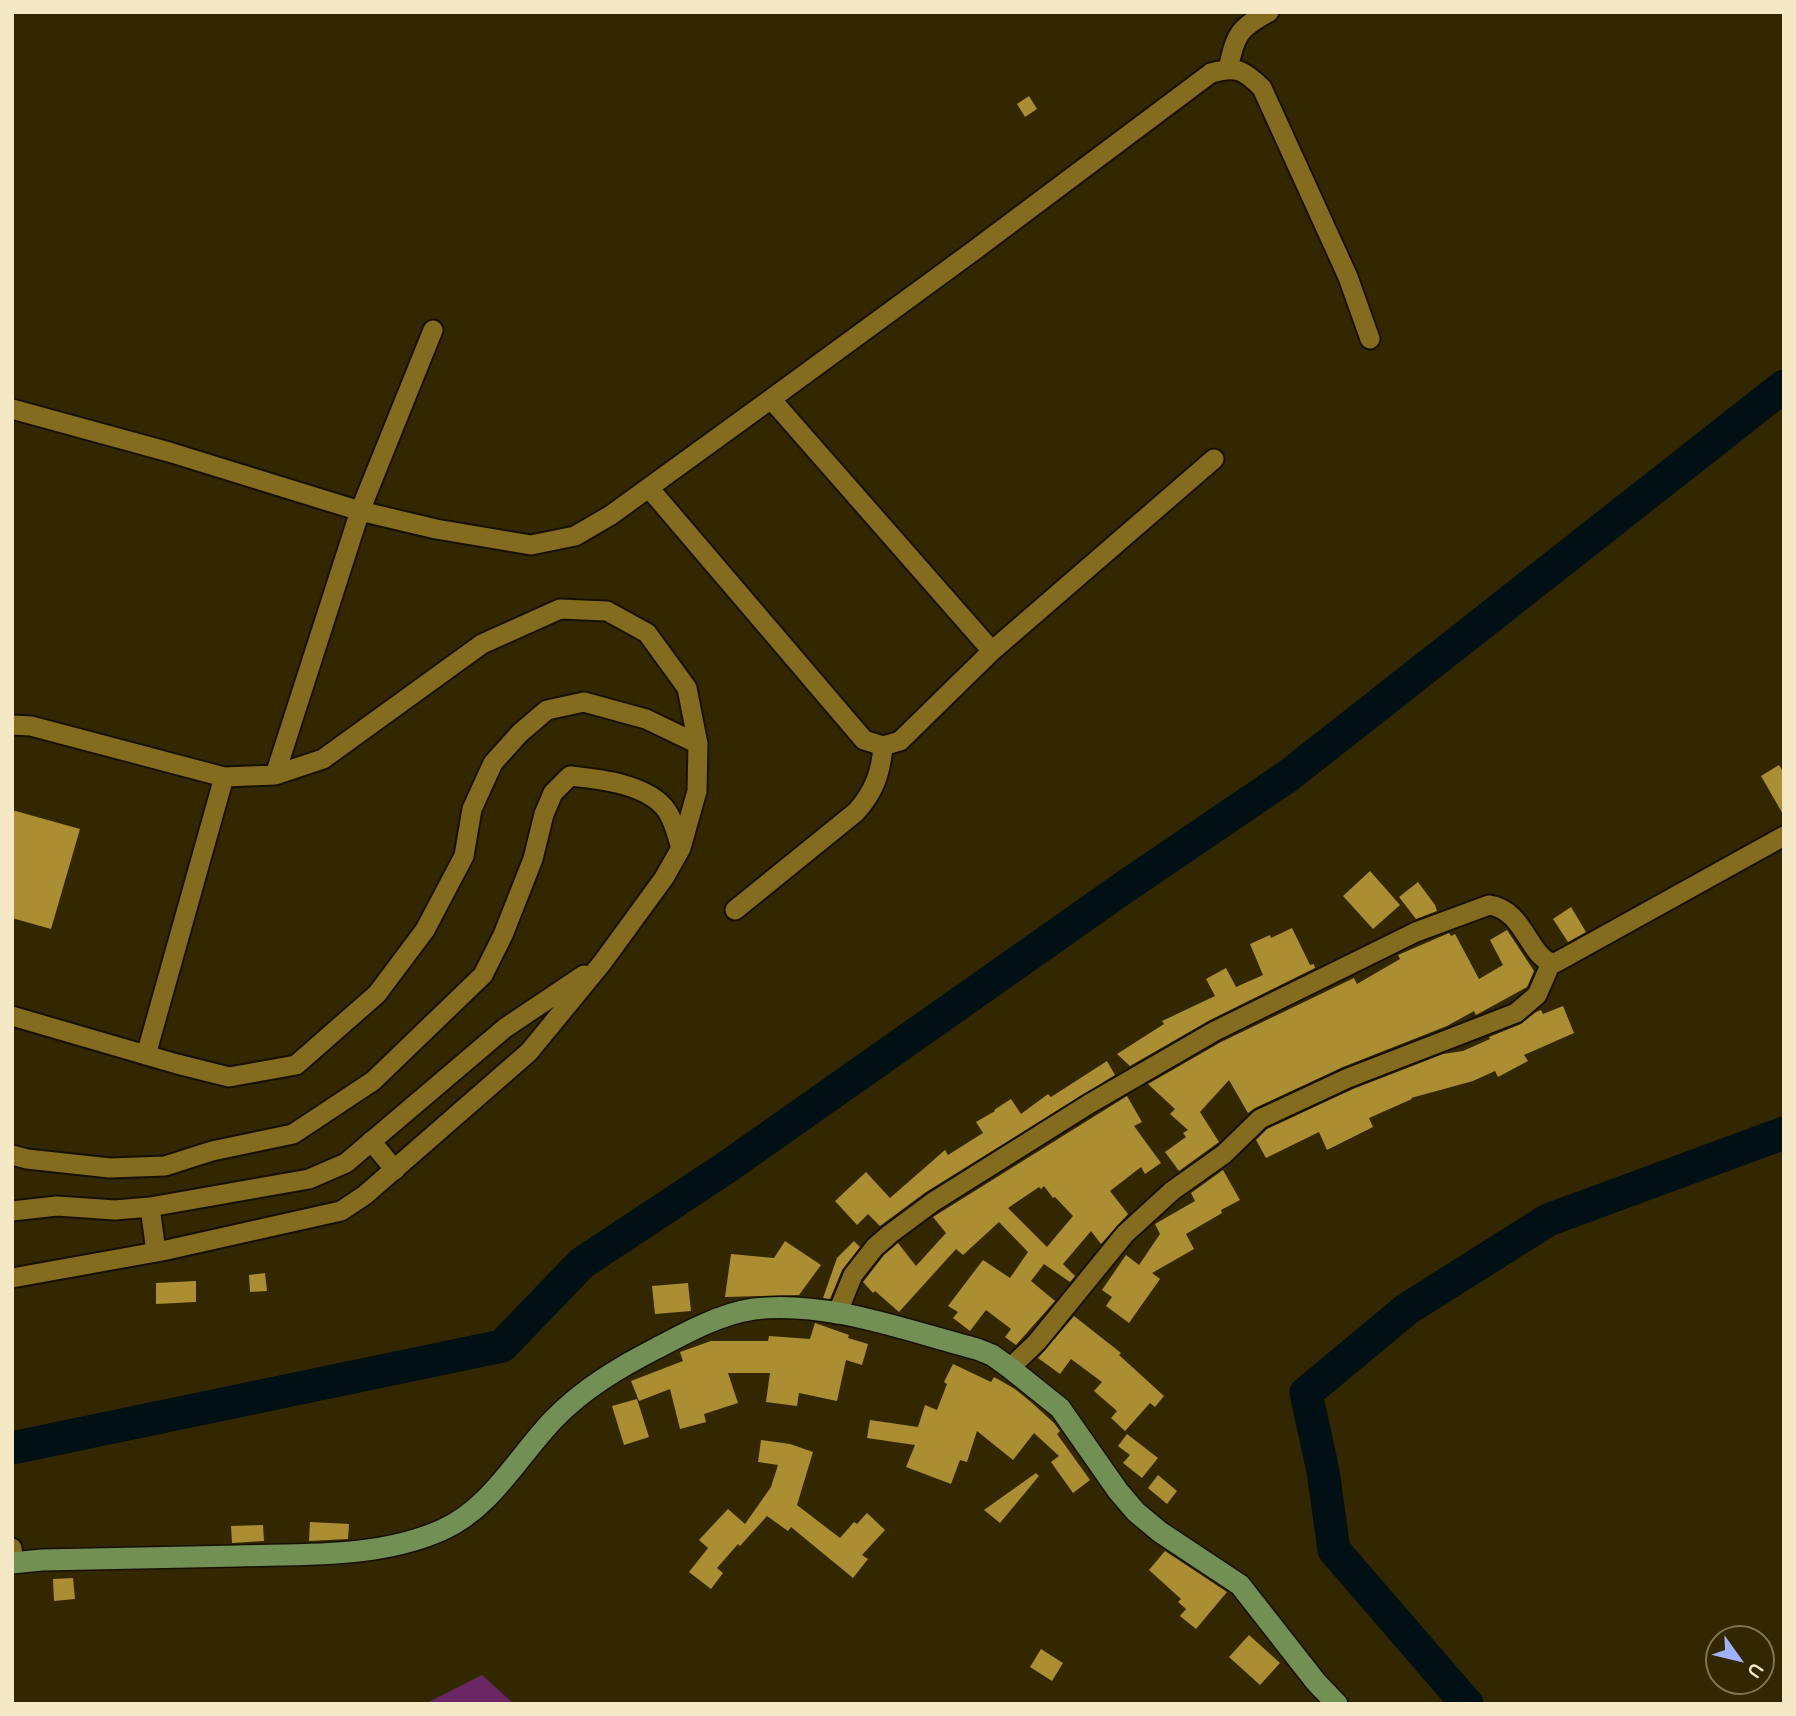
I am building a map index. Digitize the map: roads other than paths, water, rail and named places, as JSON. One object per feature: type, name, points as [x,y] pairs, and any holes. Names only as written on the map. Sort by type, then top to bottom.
[{"type":"main road","points":[[13,1558],[43,1560],[332,1553],[413,1540],[455,1524],[481,1505],[542,1432],[576,1397],[620,1367],[703,1325],[753,1309],[785,1307],[837,1314],[992,1355],[1060,1408],[1118,1491],[1136,1512],[1160,1532],[1240,1585],[1316,1682],[1337,1704]]},
{"type":"street","points":[[1228,69],[1237,35],[1269,12]]},
{"type":"street","points":[[12,409],[169,452],[360,510],[436,529],[531,545],[575,536],[649,488],[972,252],[1210,73],[1228,69],[1246,72],[1262,88],[1348,277],[1370,339]]},
{"type":"street","points":[[275,775],[360,510],[433,330]]},
{"type":"street","points":[[771,399],[992,651]]},
{"type":"street","points":[[649,488],[864,740],[883,747],[900,741],[992,651],[1214,459]]},
{"type":"street","points":[[12,724],[31,726],[224,776],[275,775],[323,759],[482,644],[560,609],[607,611],[647,634],[687,688],[698,744],[696,791],[681,848],[664,878],[602,962],[529,1052],[365,1195],[341,1211],[156,1252],[12,1278]]},
{"type":"street","points":[[12,1016],[229,1077],[296,1065],[377,994],[425,930],[464,856],[472,809],[493,763],[520,733],[547,710],[584,702],[646,719],[698,744]]},
{"type":"street","points":[[735,910],[862,806],[879,776],[883,747]]},
{"type":"street","points":[[146,1055],[224,776]]},
{"type":"street","points":[[12,1155],[110,1168],[165,1166],[212,1151],[293,1134],[373,1080],[483,975],[503,935],[533,859],[544,814],[553,793],[570,776],[605,780],[644,792],[667,810],[681,848]]},
{"type":"street","points":[[837,1314],[853,1275],[883,1240],[933,1202],[1088,1104],[1185,1048],[1416,932],[1489,905],[1500,906],[1512,915],[1543,958],[1551,963],[1559,962],[1784,836]]},
{"type":"street","points":[[12,1211],[57,1206],[115,1210],[150,1207],[309,1179],[346,1163],[505,1028],[602,962]]},
{"type":"street","points":[[1010,1368],[1037,1342],[1125,1234],[1172,1191],[1224,1154],[1260,1119],[1348,1078],[1516,1013],[1537,995],[1551,963]]},
{"type":"street","points":[[371,1141],[395,1170]]},
{"type":"street","points":[[150,1207],[156,1252]]},
{"type":"waterway","points":[[12,1448],[502,1346],[582,1263],[727,1167],[1126,886],[1288,776],[1784,386]]},
{"type":"waterway","points":[[1467,1704],[1334,1550],[1323,1471],[1306,1393],[1407,1309],[1548,1220],[1784,1133]]}]
